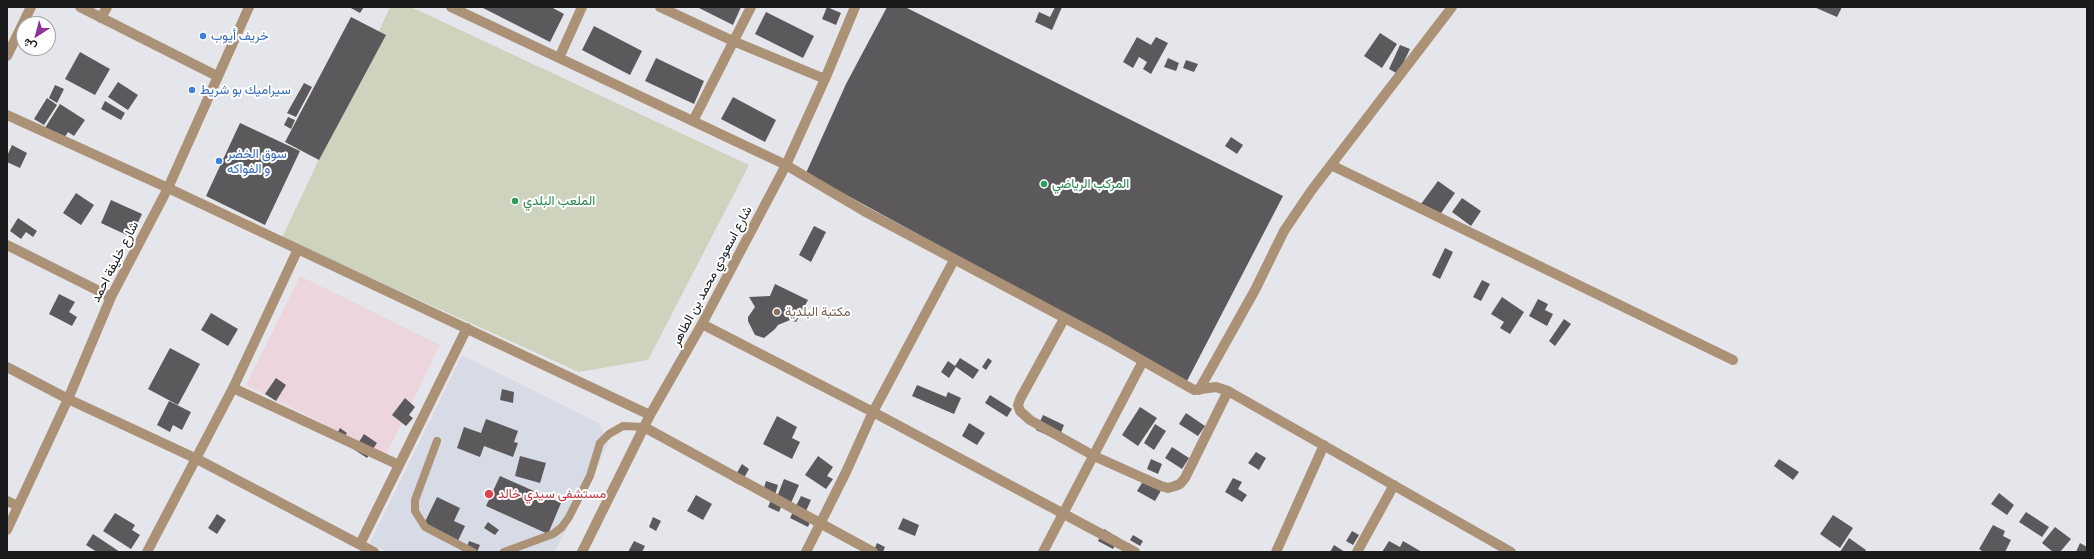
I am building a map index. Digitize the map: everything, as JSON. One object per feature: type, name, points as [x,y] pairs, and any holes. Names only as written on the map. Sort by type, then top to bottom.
[{"type":"street","points":[[7,56],[32,7]]},
{"type":"street","points":[[80,7],[217,76]]},
{"type":"street","points":[[101,18],[107,7]]},
{"type":"street","name":"شارع خليفة احمد","points":[[7,530],[68,399],[111,297],[168,188],[249,7]]},
{"type":"street","points":[[451,7],[786,165],[864,211],[1187,386],[1199,390],[1216,387],[1228,391],[1508,551]]},
{"type":"street","points":[[559,58],[582,7]]},
{"type":"street","points":[[660,7],[734,41],[825,79]]},
{"type":"street","points":[[693,120],[751,7]]},
{"type":"street","name":"شارع اسعودي محمد بن الطاهر","points":[[582,552],[650,415],[702,324],[786,165],[825,79],[855,7]]},
{"type":"street","points":[[1199,390],[1255,290],[1284,230],[1331,165],[1452,7]]},
{"type":"street","points":[[7,115],[168,188],[650,415]]},
{"type":"street","points":[[1331,165],[1733,360]]},
{"type":"street","points":[[7,246],[111,297]]},
{"type":"street","points":[[147,552],[233,388],[298,249]]},
{"type":"street","points":[[806,552],[873,412],[954,260]]},
{"type":"street","points":[[1064,319],[1020,399],[1018,405],[1020,411],[1030,420],[1094,456],[1161,486],[1168,488],[1175,486],[1185,478],[1228,391]]},
{"type":"street","points":[[702,324],[873,412],[1135,552]]},
{"type":"street","points":[[360,544],[467,328]]},
{"type":"street","points":[[1043,552],[1143,361]]},
{"type":"street","points":[[7,367],[68,399],[196,458],[371,551]]},
{"type":"street","points":[[233,388],[398,465]]},
{"type":"street","points":[[644,427],[873,552]]},
{"type":"street","points":[[1276,552],[1324,445]]},
{"type":"street","points":[[1357,552],[1394,485]]},
{"type":"street","points":[[7,501],[18,506]]},
{"type":"lane","points":[[504,552],[553,534],[562,527],[569,518],[590,476],[600,443],[609,434],[623,426],[644,427]]},
{"type":"lane","points":[[437,441],[415,500],[415,511],[425,527],[473,552]]},
{"type":"shaded area","points":[[300,276],[440,345],[386,455],[246,385]]},
{"type":"shaded area","name":"مستشفى سيدي خالد","points":[[462,355],[599,423],[608,444],[555,552],[388,552],[370,543]]},
{"type":"green space","name":"الملعب البلدي","points":[[390,7],[411,7],[749,165],[648,360],[579,372],[282,238]]},
{"type":"building","points":[[349,7],[364,7],[360,13]]},
{"type":"building","points":[[481,7],[551,7],[564,14],[550,42]]},
{"type":"building","points":[[697,7],[741,7],[733,25]]},
{"type":"building","points":[[827,7],[841,13],[836,25],[822,19]]},
{"type":"building","name":"المركب الرياضي","points":[[887,7],[905,7],[1283,196],[1187,381],[806,173],[846,84]]},
{"type":"building","points":[[1055,7],[1062,7],[1052,30],[1035,22],[1039,12],[1050,17]]},
{"type":"building","points":[[1814,7],[1842,7],[1837,17]]},
{"type":"building","points":[[766,12],[814,36],[803,58],[755,34]]},
{"type":"building","points":[[351,17],[386,35],[319,160],[285,142]]},
{"type":"building","points":[[594,26],[642,51],[630,75],[582,50]]},
{"type":"building","points":[[1380,33],[1397,44],[1382,68],[1364,56]]},
{"type":"building","points":[[1137,37],[1151,45],[1156,37],[1168,43],[1151,74],[1143,69],[1147,62],[1139,57],[1133,68],[1123,62]]},
{"type":"building","points":[[1400,45],[1410,49],[1398,74],[1389,69]]},
{"type":"building","points":[[80,52],[110,69],[95,95],[65,79]]},
{"type":"building","points":[[656,58],[704,81],[694,104],[645,81]]},
{"type":"building","points":[[1168,58],[1179,63],[1176,71],[1164,67]]},
{"type":"building","points":[[1186,60],[1198,64],[1194,72],[1183,68]]},
{"type":"building","points":[[118,82],[138,95],[128,110],[108,97]]},
{"type":"building","points":[[304,83],[312,87],[296,117],[287,113]]},
{"type":"building","points":[[55,85],[64,89],[57,103],[49,98]]},
{"type":"building","points":[[733,97],[776,120],[765,142],[721,119]]},
{"type":"building","points":[[47,98],[57,105],[44,125],[34,119]]},
{"type":"building","points":[[105,101],[125,113],[121,120],[101,109]]},
{"type":"building","points":[[60,104],[85,120],[74,136],[68,132],[61,143],[43,131]]},
{"type":"building","points":[[288,117],[295,120],[291,129],[284,125]]},
{"type":"building","points":[[240,123],[300,151],[265,225],[206,196]]},
{"type":"building","points":[[1231,137],[1243,145],[1237,154],[1225,146]]},
{"type":"building","points":[[12,145],[27,153],[20,168],[7,162],[7,156]]},
{"type":"building","points":[[1438,181],[1455,193],[1439,216],[1421,204]]},
{"type":"building","points":[[76,193],[94,205],[81,225],[63,213]]},
{"type":"building","points":[[1462,198],[1481,211],[1471,226],[1452,212]]},
{"type":"building","points":[[111,200],[142,214],[131,237],[101,223]]},
{"type":"building","points":[[18,218],[37,231],[33,237],[26,232],[21,239],[10,231]]},
{"type":"building","points":[[814,226],[826,232],[811,262],[799,255]]},
{"type":"building","points":[[1445,248],[1453,252],[1440,279],[1432,275]]},
{"type":"building","points":[[1482,280],[1490,284],[1481,301],[1473,297]]},
{"type":"building","name":"مكتبة البلدية","points":[[775,284],[808,300],[796,322],[790,320],[778,325],[764,338],[755,335],[748,321],[748,317],[755,307],[749,297],[770,296]]},
{"type":"building","points":[[59,294],[75,302],[69,312],[77,317],[72,326],[49,314]]},
{"type":"building","points":[[1502,297],[1524,312],[1510,334],[1500,328],[1504,322],[1491,314]]},
{"type":"building","points":[[1538,299],[1548,304],[1545,310],[1553,314],[1547,326],[1529,316]]},
{"type":"building","points":[[211,313],[238,329],[228,346],[201,330]]},
{"type":"building","points":[[1564,319],[1571,324],[1555,346],[1549,341]]},
{"type":"building","points":[[170,348],[200,364],[178,405],[148,389]]},
{"type":"building","points":[[960,358],[979,370],[973,379],[956,367],[949,378],[941,372],[948,361],[955,366]]},
{"type":"building","points":[[988,358],[992,361],[986,370],[982,367]]},
{"type":"building","points":[[276,378],[286,385],[276,401],[265,394]]},
{"type":"building","points":[[917,385],[946,397],[948,392],[961,398],[954,414],[912,396]]},
{"type":"building","points":[[502,389],[514,392],[513,403],[500,400]]},
{"type":"building","points":[[990,395],[1012,409],[1007,417],[985,403]]},
{"type":"building","points":[[405,398],[415,407],[409,415],[413,418],[406,426],[392,415]]},
{"type":"building","points":[[169,401],[191,412],[182,430],[173,425],[170,432],[157,425]]},
{"type":"building","points":[[1140,407],[1157,418],[1138,446],[1122,435]]},
{"type":"building","points":[[1186,413],[1205,426],[1198,436],[1179,424]]},
{"type":"building","points":[[1043,415],[1064,425],[1058,440],[1036,430]]},
{"type":"building","points":[[777,416],[797,427],[792,438],[800,442],[792,459],[763,444]]},
{"type":"building","points":[[486,419],[518,431],[514,442],[518,443],[513,457],[484,446],[480,457],[457,448],[464,427],[481,433]]},
{"type":"building","points":[[969,423],[985,433],[977,445],[962,436]]},
{"type":"building","points":[[1155,424],[1166,431],[1154,450],[1144,443]]},
{"type":"building","points":[[340,428],[347,433],[344,437],[357,445],[364,434],[377,443],[367,458],[335,437]]},
{"type":"building","points":[[1172,447],[1189,458],[1182,469],[1165,458]]},
{"type":"building","points":[[1256,452],[1266,458],[1259,470],[1248,463]]},
{"type":"building","points":[[520,456],[546,463],[540,483],[515,476]]},
{"type":"building","points":[[818,456],[833,467],[827,476],[833,479],[826,489],[805,475]]},
{"type":"building","points":[[1151,459],[1162,464],[1158,474],[1147,469]]},
{"type":"building","points":[[1779,459],[1799,472],[1793,480],[1774,466]]},
{"type":"building","points":[[742,464],[749,469],[740,485],[732,481]]},
{"type":"building","points":[[500,476],[561,503],[548,534],[486,506]]},
{"type":"building","points":[[1145,478],[1163,487],[1155,501],[1137,491]]},
{"type":"building","points":[[1233,478],[1242,482],[1238,489],[1247,495],[1242,502],[1225,492]]},
{"type":"building","points":[[784,479],[799,485],[791,503],[784,500],[779,512],[768,507],[773,495],[777,497]]},
{"type":"building","points":[[766,481],[778,485],[775,495],[763,491]]},
{"type":"building","points":[[1999,493],[2014,505],[2007,515],[1991,504]]},
{"type":"building","points":[[696,495],[712,504],[703,520],[687,511]]},
{"type":"building","points":[[801,496],[811,500],[806,511],[813,515],[808,527],[790,518]]},
{"type":"building","points":[[437,497],[460,508],[454,521],[465,526],[456,545],[422,528]]},
{"type":"building","points":[[2026,512],[2049,527],[2042,537],[2019,522]]},
{"type":"building","points":[[115,513],[135,525],[132,530],[140,535],[131,549],[103,531]]},
{"type":"building","points":[[217,514],[226,520],[217,534],[208,528]]},
{"type":"building","points":[[1833,515],[1853,528],[1840,548],[1820,534]]},
{"type":"building","points":[[653,517],[661,521],[656,531],[649,527]]},
{"type":"building","points":[[903,518],[919,525],[915,536],[898,529]]},
{"type":"building","points":[[488,522],[499,530],[495,535],[484,528]]},
{"type":"building","points":[[1993,525],[2005,531],[2003,536],[2011,540],[2005,552],[1984,552],[1979,549]]},
{"type":"building","points":[[2055,527],[2071,539],[2060,552],[2053,552],[2042,543]]},
{"type":"building","points":[[1104,529],[1119,538],[1113,549],[1098,541]]},
{"type":"building","points":[[1352,531],[1359,535],[1353,545],[1346,541]]},
{"type":"building","points":[[93,534],[120,552],[97,552],[86,545]]},
{"type":"building","points":[[1133,535],[1143,541],[1140,546],[1130,540]]},
{"type":"building","points":[[1849,538],[1866,550],[1865,552],[1840,552]]},
{"type":"building","points":[[469,541],[480,545],[477,552],[465,552]]},
{"type":"building","points":[[634,541],[645,546],[642,552],[628,552]]},
{"type":"building","points":[[1389,541],[1400,547],[1403,541],[1422,552],[1382,552]]},
{"type":"building","points":[[877,543],[885,547],[883,552],[874,550]]},
{"type":"building","points":[[2080,543],[2087,547],[2087,552],[2076,552]]},
{"type":"building","points":[[1334,545],[1345,552],[1330,552]]},
{"type":"place","name":"خريف أيوب","points":[[203,36]]},
{"type":"place","name":"سيراميك بو شريط","points":[[192,90]]},
{"type":"place","name":"سوق الخضر و الفواكه","points":[[219,161]]},
{"type":"place","name":"المركب الرياضي","points":[[1044,184]]},
{"type":"place","name":"الملعب البلدي","points":[[515,201]]},
{"type":"place","name":"مكتبة البلدية","points":[[777,312]]},
{"type":"place","name":"مستشفى سيدي خالد","points":[[489,494]]}]
